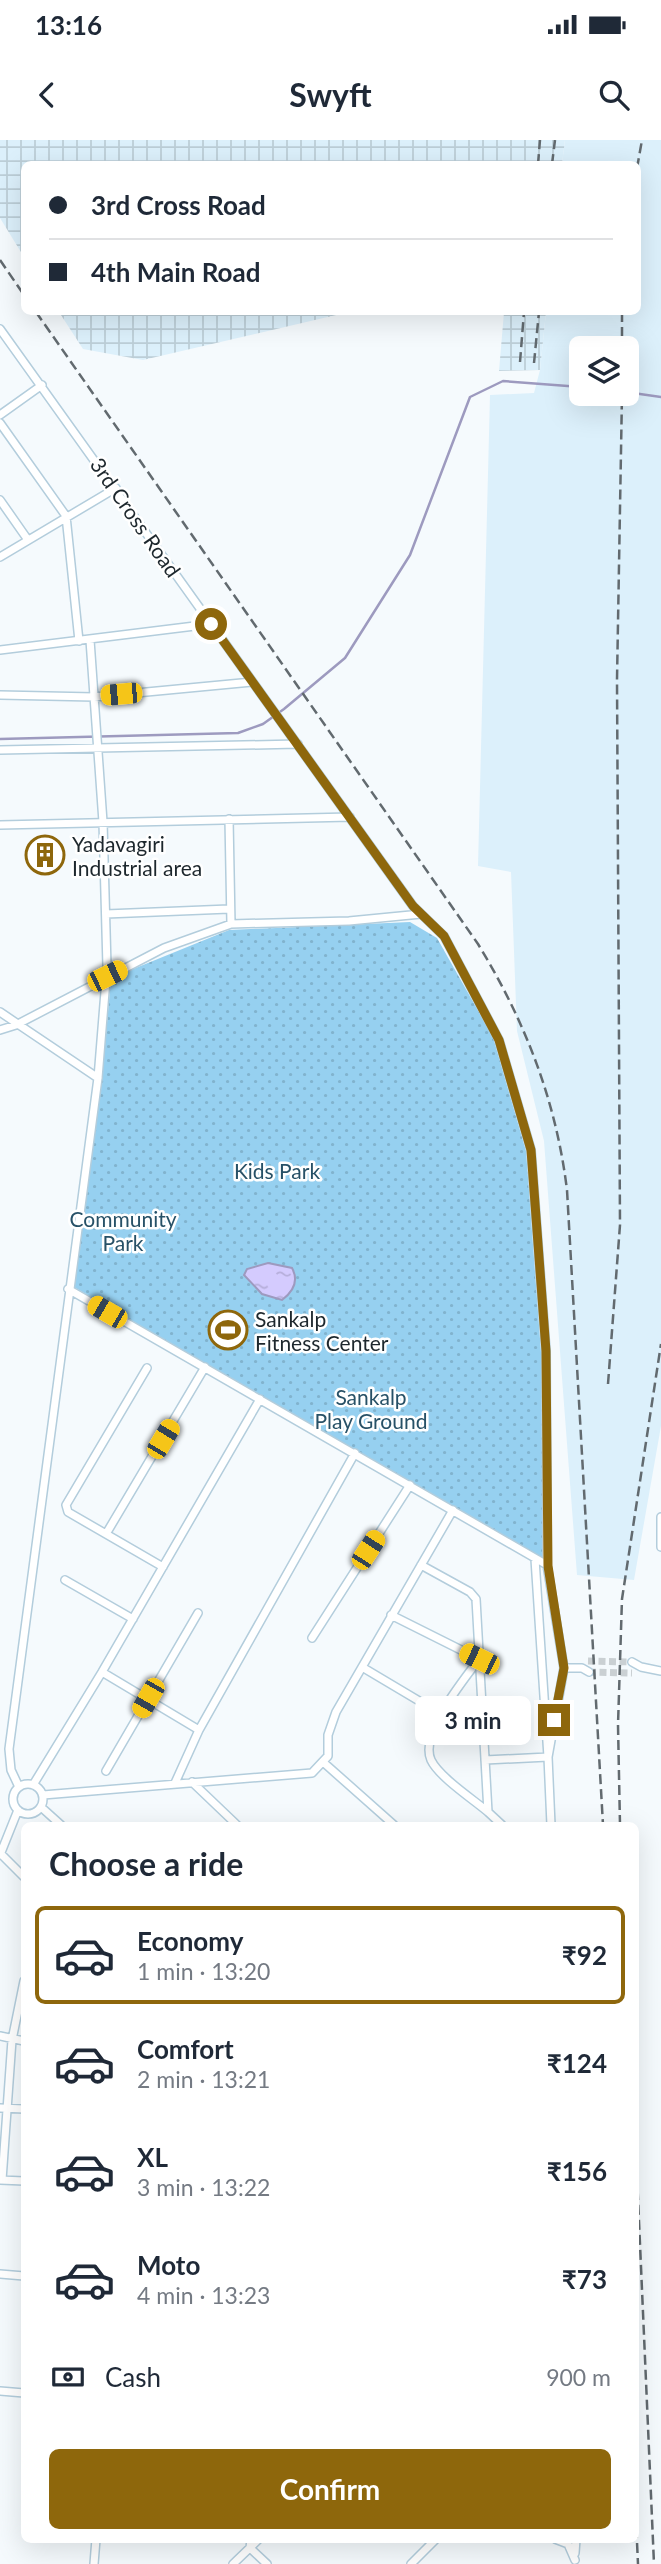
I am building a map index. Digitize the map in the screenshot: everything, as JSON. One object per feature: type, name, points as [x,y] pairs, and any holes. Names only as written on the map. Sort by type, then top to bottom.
[{"type":"street","name":"3rd Cross Road","points":[[0,328],[350,817],[421,914],[444,936],[499,1040],[531,1150],[546,1351],[548,1566],[564,1668],[548,1757]]},
{"type":"street","points":[[0,415],[42,385]]},
{"type":"street","points":[[0,423],[66,516],[79,641]]},
{"type":"street","points":[[0,557],[116,488]]},
{"type":"street","points":[[0,500],[28,540]]},
{"type":"street","points":[[0,650],[211,624]]},
{"type":"street","points":[[19,1787],[11,1770],[9,1749],[98,1078],[107,976],[103,822],[90,640]]},
{"type":"street","points":[[0,695],[94,697],[252,682]]},
{"type":"street","points":[[0,750],[298,744]]},
{"type":"street","points":[[0,825],[350,817]]},
{"type":"street","points":[[229,820],[231,924]]},
{"type":"street","points":[[106,914],[229,909]]},
{"type":"street","points":[[0,1030],[16,1025],[164,948],[231,924],[349,921],[421,914]]},
{"type":"street","points":[[0,1012],[98,1078]]},
{"type":"street","points":[[68,1289],[548,1566]]},
{"type":"street","points":[[106,1534],[205,1367]]},
{"type":"street","points":[[147,1368],[66,1505],[68,1512],[163,1567]]},
{"type":"street","points":[[33,1785],[102,1672],[260,1399]]},
{"type":"street","points":[[175,1783],[199,1730],[355,1453]]},
{"type":"street","points":[[312,1637],[410,1485]]},
{"type":"street","points":[[33,1785],[43,1794],[175,1783],[299,1777],[312,1773],[327,1756],[332,1719],[453,1510]]},
{"type":"street","points":[[661,1517],[661,1547]]},
{"type":"street","points":[[535,1559],[551,1822]]},
{"type":"street","points":[[421,1565],[470,1592],[476,1599],[488,1812]]},
{"type":"street","points":[[65,1580],[133,1619]]},
{"type":"street","points":[[106,1771],[198,1613]]},
{"type":"street","points":[[391,1615],[479,1659]]},
{"type":"street","points":[[479,1659],[441,1714],[432,1735],[430,1759],[499,1822]]},
{"type":"street","points":[[632,1662],[641,1667],[661,1671]]},
{"type":"street","points":[[362,1667],[441,1714]]},
{"type":"street","points":[[564,1668],[586,1667]]},
{"type":"street","points":[[632,1673],[641,1667]]},
{"type":"street","points":[[102,1672],[199,1730]]},
{"type":"street","points":[[485,1760],[548,1757]]},
{"type":"street","points":[[323,1762],[391,1822]]},
{"type":"street","points":[[192,1782],[234,1822]]},
{"type":"street","points":[[19,1787],[33,1785]]},
{"type":"street","points":[[19,1787],[13,1798],[18,1810],[0,1854],[21,1874]]},
{"type":"street","points":[[18,1810],[30,1814],[41,1807],[43,1794]]},
{"type":"street","points":[[41,1807],[58,1822]]},
{"type":"street","points":[[21,1997],[12,2040],[4,2108],[1,2180],[21,2181]]},
{"type":"street","points":[[0,2036],[21,2041]]},
{"type":"street","points":[[0,2274],[21,2276]]},
{"type":"street","points":[[0,2392],[21,2393]]},
{"type":"street","points":[[94,2564],[96,2543]]},
{"type":"street","points":[[411,2564],[432,2543]]},
{"type":"street","points":[[563,2543],[572,2548],[575,2562]]},
{"type":"street","points":[[575,2562],[576,2543]]},
{"type":"street","points":[[233,2564],[250,2544],[267,2564]]},
{"type":"shaded area","points":[[0,140],[565,140],[562,161],[21,161],[21,252],[0,218]]},
{"type":"shaded area","points":[[565,140],[661,140],[661,1426],[634,1580],[577,1575],[544,1141],[517,1031],[511,872],[478,866],[490,395],[534,393],[540,370],[546,315],[641,315],[641,161],[562,161]]},
{"type":"shaded area","points":[[61,315],[336,315],[143,360],[83,349]]},
{"type":"shaded area","points":[[504,315],[546,315],[540,370],[499,371]]},
{"type":"green space","points":[[410,922],[437,938],[493,1037],[526,1151],[541,1352],[543,1559],[72,1286],[102,1079],[111,978],[229,930]]},
{"type":"water","points":[[268,1263],[292,1268],[294,1273],[294,1286],[282,1300],[262,1294],[244,1275],[247,1269]]},
{"type":"waterway","points":[[0,739],[238,733],[263,724],[345,658],[410,555],[470,397],[503,381],[569,386]]},
{"type":"waterway","points":[[639,394],[661,397]]},
{"type":"tunnel","points":[[588,1661],[632,1662]]},
{"type":"tunnel","points":[[589,1672],[632,1673]]},
{"type":"railway","points":[[538,161],[540,140]]},
{"type":"railway","points":[[552,161],[555,140]]},
{"type":"railway","points":[[638,161],[642,140]]},
{"type":"railway","points":[[0,260],[21,291]]},
{"type":"railway","points":[[38,315],[478,944],[510,1002],[536,1062],[555,1124],[567,1190],[603,1822]]},
{"type":"railway","points":[[520,362],[524,315]]},
{"type":"railway","points":[[534,363],[539,315]]},
{"type":"railway","points":[[622,315],[622,336]]},
{"type":"railway","points":[[608,1384],[620,1225],[617,680],[622,406]]},
{"type":"railway","points":[[620,1822],[618,1725],[622,1599],[661,1344]]},
{"type":"railway","points":[[639,2221],[654,2564]]},
{"type":"railway","points":[[637,2543],[638,2564]]},
{"type":"place","name":"Yadavagiri Industrial area","points":[[45,855]]},
{"type":"place","name":"Sankalp Fitness Center","points":[[228,1330]]},
{"type":"route","points":[[211,624],[413,906],[444,936],[499,1040],[531,1150],[546,1351],[548,1566],[564,1668],[554,1720]]},
{"type":"park label","name":"Kids Park","points":[[277,1170]]},
{"type":"park label","name":"Community Park","points":[[123,1230]]},
{"type":"park label","name":"Sankalp Play Ground","points":[[371,1408]]}]
